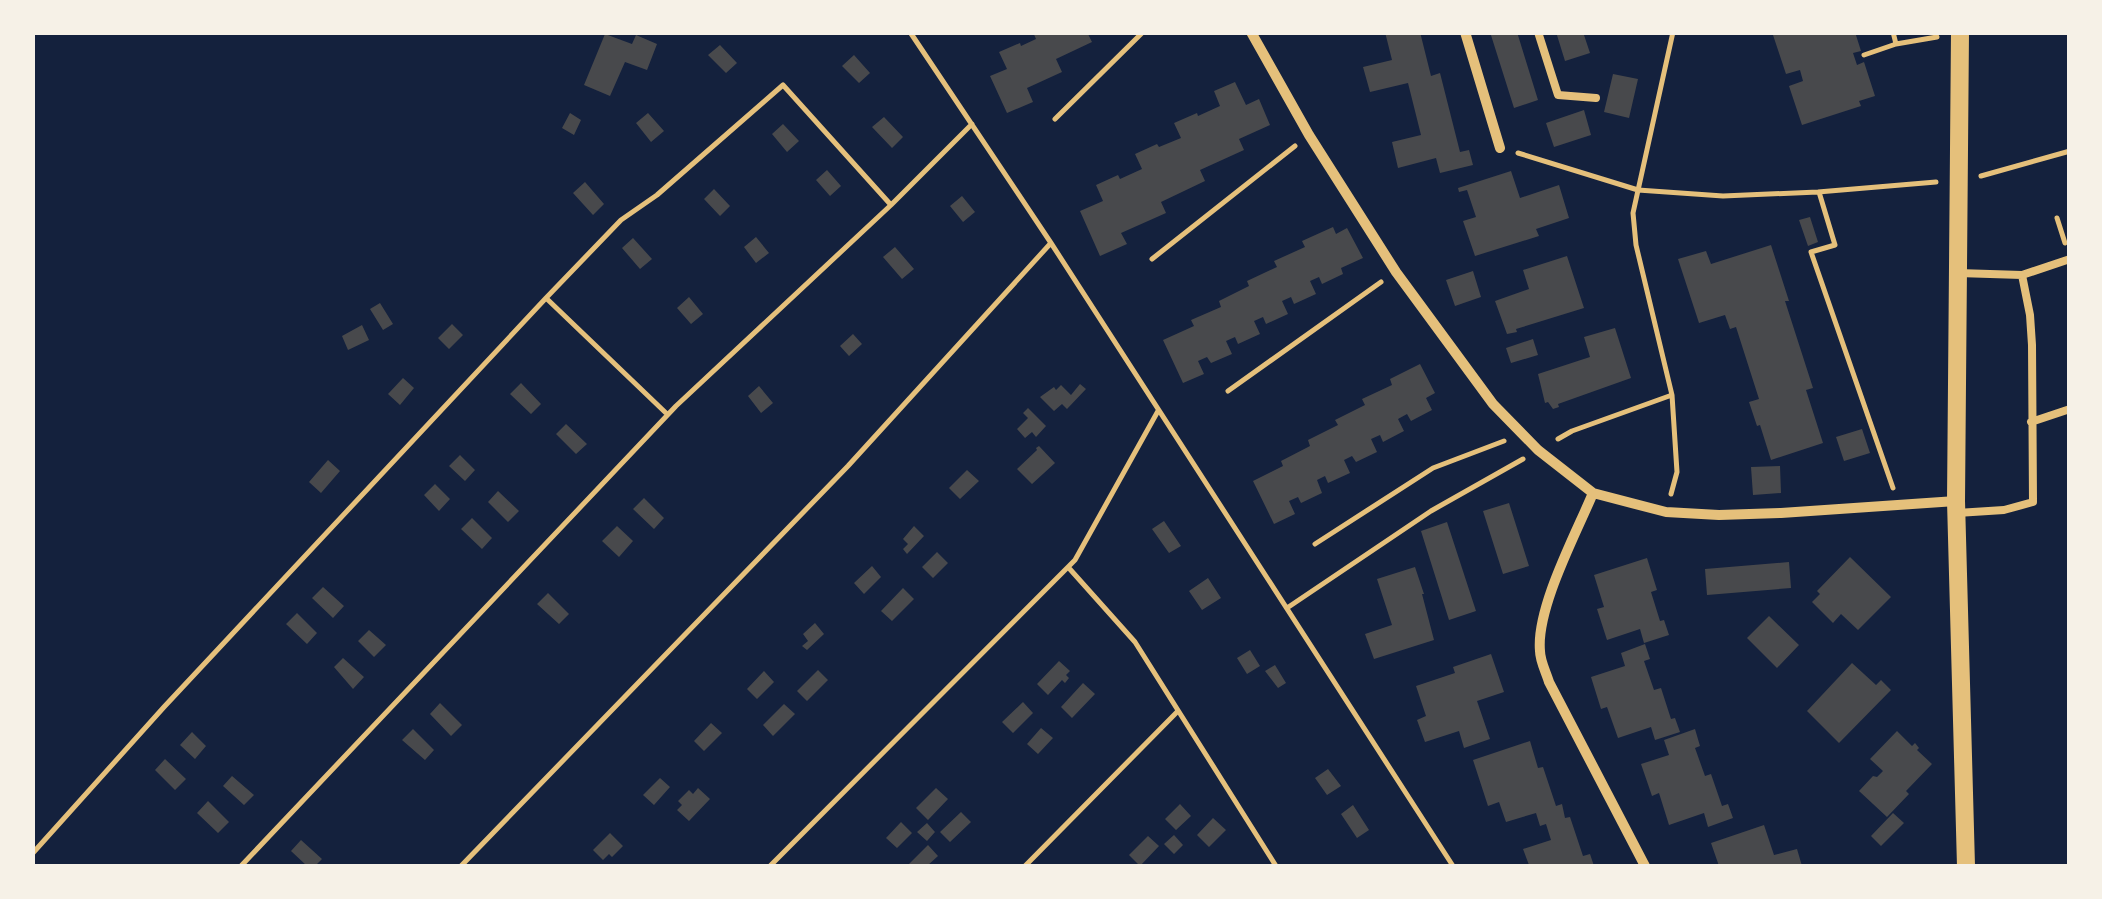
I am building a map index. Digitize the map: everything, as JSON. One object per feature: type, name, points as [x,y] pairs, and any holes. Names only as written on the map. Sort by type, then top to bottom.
[{"type":"street","points":[[1252,32],[1310,135],[1396,272],[1494,404],[1538,450],[1594,493],[1666,512],[1719,515],[1900,505],[1956,508]]},
{"type":"street","points":[[1465,32],[1500,148]]},
{"type":"street","points":[[1960,34],[1956,508],[1966,866]]},
{"type":"street","points":[[1594,493],[1547,602],[1540,652],[1548,682],[1645,866]]},
{"type":"lane","points":[[1538,32],[1558,95],[1596,98]]},
{"type":"lane","points":[[1958,273],[2022,274],[2070,259]]},
{"type":"lane","points":[[1956,508],[2004,510],[2033,502],[2032,345],[2022,274]]},
{"type":"lane","points":[[2031,422],[2070,410]]},
{"type":"path","points":[[910,32],[1453,866]]},
{"type":"path","points":[[1055,120],[1142,32]]},
{"type":"path","points":[[1666,512],[1677,472],[1672,395],[1636,245],[1633,213],[1673,32]]},
{"type":"path","points":[[1893,32],[1896,44]]},
{"type":"path","points":[[1864,55],[1928,37],[1960,34]]},
{"type":"path","points":[[32,854],[164,707],[620,220],[657,195],[783,85],[890,205]]},
{"type":"path","points":[[241,866],[667,414],[972,124]]},
{"type":"path","points":[[1152,260],[1310,135]]},
{"type":"path","points":[[1500,148],[1638,190],[1723,196],[1959,181]]},
{"type":"path","points":[[2000,172],[2070,151]]},
{"type":"path","points":[[1818,192],[1834,245],[1811,252],[1900,505]]},
{"type":"path","points":[[461,866],[848,466],[1050,243]]},
{"type":"path","points":[[1228,391],[1396,272]]},
{"type":"path","points":[[546,298],[667,414]]},
{"type":"path","points":[[1287,609],[1431,511],[1572,431],[1672,395]]},
{"type":"path","points":[[770,866],[1075,560],[1158,411]]},
{"type":"path","points":[[1316,544],[1433,468],[1521,434]]},
{"type":"path","points":[[1068,568],[1135,642],[1276,866]]},
{"type":"path","points":[[1025,866],[1178,711]]},
{"type":"building","points":[[1033,32],[1087,32],[1092,42],[1056,59],[1062,72],[1027,88],[1033,102],[1007,113],[990,76],[1007,69],[999,52],[1036,39]]},
{"type":"building","points":[[1385,32],[1420,32],[1431,76],[1440,73],[1460,152],[1469,150],[1473,165],[1440,173],[1436,158],[1398,168],[1392,142],[1421,135],[1408,83],[1370,92],[1363,67],[1392,60]]},
{"type":"building","points":[[1490,32],[1517,32],[1538,100],[1514,108]]},
{"type":"building","points":[[1556,32],[1583,32],[1590,53],[1565,61]]},
{"type":"building","points":[[1855,32],[1861,51],[1853,53],[1857,65],[1864,62],[1875,96],[1859,101],[1861,106],[1802,125],[1789,86],[1803,81],[1800,70],[1786,74],[1773,35]]},
{"type":"building","points":[[605,34],[632,44],[636,35],[657,44],[647,70],[625,62],[610,96],[584,85]]},
{"type":"building","points":[[720,45],[737,63],[726,73],[708,55]]},
{"type":"building","points":[[854,55],[870,73],[859,83],[842,66]]},
{"type":"building","points":[[1613,74],[1638,79],[1629,118],[1604,112]]},
{"type":"building","points":[[1235,82],[1246,105],[1259,99],[1270,125],[1239,139],[1244,150],[1200,170],[1205,181],[1161,202],[1166,213],[1121,233],[1127,244],[1100,256],[1080,211],[1103,201],[1096,185],[1142,169],[1135,154],[1181,138],[1174,123],[1220,106],[1214,91]]},
{"type":"building","points":[[1584,110],[1591,135],[1554,147],[1546,123]]},
{"type":"building","points":[[570,113],[581,120],[574,135],[562,128]]},
{"type":"building","points":[[648,113],[664,131],[651,142],[636,123]]},
{"type":"building","points":[[884,117],[903,137],[892,148],[872,127]]},
{"type":"building","points":[[783,124],[799,141],[787,152],[772,134]]},
{"type":"building","points":[[827,170],[841,186],[830,196],[816,180]]},
{"type":"building","points":[[1511,171],[1520,198],[1559,185],[1569,218],[1536,229],[1539,236],[1475,256],[1463,221],[1476,217],[1467,190],[1459,192],[1458,188]]},
{"type":"building","points":[[585,182],[604,204],[593,215],[573,193]]},
{"type":"building","points":[[714,189],[730,206],[720,216],[704,199]]},
{"type":"building","points":[[962,196],[975,212],[963,222],[950,206]]},
{"type":"building","points":[[1810,217],[1818,242],[1808,246],[1799,220]]},
{"type":"building","points":[[1333,227],[1336,234],[1347,228],[1363,258],[1341,268],[1343,274],[1322,284],[1319,277],[1310,281],[1316,294],[1294,304],[1291,297],[1282,301],[1288,314],[1266,324],[1263,317],[1254,321],[1260,334],[1238,344],[1235,337],[1226,341],[1232,354],[1211,363],[1207,357],[1198,361],[1204,374],[1183,383],[1163,340],[1194,326],[1191,320],[1221,307],[1219,301],[1249,286],[1247,281],[1277,267],[1274,261],[1305,247],[1302,241]]},
{"type":"building","points":[[756,237],[769,253],[756,263],[744,247]]},
{"type":"building","points":[[633,238],[652,259],[640,269],[622,248]]},
{"type":"building","points":[[1771,245],[1813,388],[1806,390],[1823,443],[1771,460],[1749,402],[1759,399],[1736,327],[1730,329],[1725,315],[1699,323],[1678,259],[1706,251],[1711,264]]},
{"type":"building","points":[[895,247],[914,269],[902,279],[883,257]]},
{"type":"building","points":[[1567,256],[1584,308],[1507,334],[1495,301],[1529,289],[1523,270]]},
{"type":"building","points":[[1473,271],[1481,297],[1455,306],[1446,280]]},
{"type":"building","points":[[689,297],[703,314],[691,324],[677,308]]},
{"type":"building","points":[[380,303],[393,324],[383,330],[370,309]]},
{"type":"building","points":[[452,324],[463,335],[449,349],[438,338]]},
{"type":"building","points":[[362,325],[369,340],[348,350],[342,336]]},
{"type":"building","points":[[1615,328],[1631,378],[1553,409],[1545,403],[1538,374],[1590,357],[1584,337]]},
{"type":"building","points":[[853,334],[862,344],[849,356],[840,346]]},
{"type":"building","points":[[1533,339],[1538,355],[1511,363],[1506,348]]},
{"type":"building","points":[[1420,364],[1435,393],[1426,398],[1432,410],[1411,421],[1407,414],[1398,419],[1404,431],[1383,442],[1380,435],[1371,439],[1377,452],[1356,462],[1352,456],[1344,460],[1350,473],[1328,483],[1325,476],[1317,480],[1322,493],[1301,503],[1298,497],[1289,501],[1295,514],[1274,524],[1253,481],[1310,446],[1308,440],[1338,425],[1335,420],[1365,405],[1362,399],[1392,385],[1390,379]]},
{"type":"building","points":[[403,378],[414,388],[400,405],[388,394]]},
{"type":"building","points":[[521,383],[541,404],[531,414],[510,394]]},
{"type":"building","points":[[1080,384],[1086,389],[1067,409],[1062,404],[1054,411],[1040,397],[1061,385],[1071,395]]},
{"type":"building","points":[[759,386],[773,403],[761,413],[748,396]]},
{"type":"building","points":[[1028,408],[1046,426],[1036,437],[1032,432],[1025,438],[1017,429],[1028,418],[1023,413]]},
{"type":"building","points":[[566,424],[587,444],[576,454],[556,434]]},
{"type":"building","points":[[1862,429],[1870,453],[1844,461],[1836,437]]},
{"type":"building","points":[[1039,446],[1055,463],[1032,484],[1017,469]]},
{"type":"building","points":[[460,455],[475,470],[465,481],[449,466]]},
{"type":"building","points":[[328,460],[340,471],[321,493],[309,482]]},
{"type":"building","points":[[1780,466],[1781,493],[1753,495],[1751,467]]},
{"type":"building","points":[[967,470],[979,481],[960,499],[949,488]]},
{"type":"building","points":[[435,484],[450,499],[439,511],[424,495]]},
{"type":"building","points":[[498,491],[519,511],[508,522],[488,502]]},
{"type":"building","points":[[644,498],[664,518],[654,529],[633,509]]},
{"type":"building","points":[[1509,503],[1529,566],[1503,574],[1483,511]]},
{"type":"building","points":[[472,518],[492,538],[482,549],[461,529]]},
{"type":"building","points":[[1164,521],[1181,546],[1169,553],[1152,529]]},
{"type":"building","points":[[1447,522],[1476,611],[1449,620],[1421,531]]},
{"type":"building","points":[[617,526],[633,541],[619,557],[602,541]]},
{"type":"building","points":[[914,526],[924,536],[907,554],[903,549],[908,544],[903,539]]},
{"type":"building","points":[[937,552],[948,563],[933,578],[922,567]]},
{"type":"building","points":[[1850,557],[1891,597],[1858,630],[1841,614],[1833,623],[1812,602],[1820,594],[1817,591]]},
{"type":"building","points":[[1647,558],[1657,590],[1651,592],[1669,635],[1644,643],[1640,629],[1607,640],[1597,609],[1604,607],[1594,575]]},
{"type":"building","points":[[1789,562],[1791,588],[1707,595],[1705,569]]},
{"type":"building","points":[[872,566],[881,577],[864,594],[854,583]]},
{"type":"building","points":[[1415,567],[1434,640],[1374,659],[1365,634],[1392,625],[1377,579]]},
{"type":"building","points":[[1208,578],[1221,598],[1202,610],[1189,591]]},
{"type":"building","points":[[323,587],[344,606],[333,618],[312,598]]},
{"type":"building","points":[[903,588],[914,599],[892,621],[881,611]]},
{"type":"building","points":[[548,593],[569,614],[559,624],[537,604]]},
{"type":"building","points":[[297,613],[317,633],[307,644],[286,624]]},
{"type":"building","points":[[1769,616],[1799,645],[1777,668],[1747,638]]},
{"type":"building","points":[[815,623],[824,634],[807,650],[802,646],[808,641],[803,634]]},
{"type":"building","points":[[369,630],[386,645],[374,657],[358,641]]},
{"type":"building","points":[[1645,644],[1650,659],[1644,661],[1654,690],[1661,688],[1671,719],[1675,718],[1680,732],[1655,740],[1651,727],[1618,738],[1607,707],[1601,709],[1591,677],[1625,666],[1621,653]]},
{"type":"building","points":[[1250,650],[1260,666],[1247,674],[1237,658]]},
{"type":"building","points":[[1491,654],[1504,692],[1477,701],[1490,739],[1464,748],[1459,731],[1425,742],[1417,720],[1426,716],[1416,686],[1455,673],[1453,667]]},
{"type":"building","points":[[343,658],[364,677],[353,689],[334,667]]},
{"type":"building","points":[[1059,661],[1070,671],[1066,675],[1069,678],[1048,695],[1037,684]]},
{"type":"building","points":[[1852,663],[1876,685],[1881,680],[1891,690],[1839,743],[1807,711]]},
{"type":"building","points":[[1275,665],[1286,683],[1278,688],[1265,671]]},
{"type":"building","points":[[818,670],[828,680],[807,701],[797,691]]},
{"type":"building","points":[[764,671],[774,682],[757,699],[747,689]]},
{"type":"building","points":[[1083,683],[1095,694],[1072,718],[1061,707]]},
{"type":"building","points":[[1023,702],[1033,713],[1013,733],[1002,722]]},
{"type":"building","points":[[440,703],[462,725],[451,736],[430,714]]},
{"type":"building","points":[[784,704],[795,714],[773,736],[763,725]]},
{"type":"building","points":[[711,723],[722,733],[704,751],[694,741]]},
{"type":"building","points":[[1041,728],[1053,738],[1038,754],[1027,744]]},
{"type":"building","points":[[413,729],[434,750],[425,760],[402,740]]},
{"type":"building","points":[[1695,729],[1700,746],[1695,748],[1705,776],[1711,774],[1722,806],[1728,804],[1733,818],[1708,827],[1704,813],[1669,825],[1659,793],[1652,796],[1641,764],[1669,755],[1664,740]]},
{"type":"building","points":[[1897,731],[1912,746],[1915,743],[1932,764],[1887,817],[1859,791],[1883,771],[1870,759]]},
{"type":"building","points":[[192,732],[206,746],[195,759],[180,745]]},
{"type":"building","points":[[1530,741],[1556,806],[1562,804],[1583,856],[1590,854],[1594,866],[1529,865],[1523,849],[1551,840],[1546,824],[1540,826],[1536,813],[1506,822],[1499,802],[1488,806],[1473,760]]},
{"type":"building","points":[[165,759],[186,779],[175,790],[155,770]]},
{"type":"building","points":[[1328,769],[1341,786],[1327,795],[1315,778]]},
{"type":"building","points":[[232,776],[254,795],[244,805],[223,786]]},
{"type":"building","points":[[660,778],[670,787],[654,805],[643,795]]},
{"type":"building","points":[[698,788],[710,799],[689,821],[677,810],[682,805],[678,801],[689,790],[693,794]]},
{"type":"building","points":[[936,788],[948,799],[928,820],[916,808]]},
{"type":"building","points":[[208,801],[229,822],[218,833],[197,813]]},
{"type":"building","points":[[1180,804],[1191,816],[1176,830],[1165,819]]},
{"type":"building","points":[[1353,805],[1369,830],[1357,838],[1341,814]]},
{"type":"building","points":[[961,812],[971,822],[950,842],[940,832]]},
{"type":"building","points":[[1893,813],[1904,823],[1881,846],[1871,836]]},
{"type":"building","points":[[1213,818],[1226,830],[1209,847],[1197,835]]},
{"type":"building","points":[[901,822],[912,833],[897,848],[886,838]]},
{"type":"building","points":[[927,823],[935,832],[927,841],[917,832]]},
{"type":"building","points":[[1764,825],[1774,855],[1797,849],[1802,866],[1719,866],[1711,843]]},
{"type":"building","points":[[610,833],[623,846],[603,860],[593,850]]},
{"type":"building","points":[[1174,835],[1183,845],[1174,854],[1164,844]]},
{"type":"building","points":[[1148,836],[1159,846],[1140,866],[1129,855]]},
{"type":"building","points":[[301,840],[322,859],[315,866],[307,866],[291,851]]},
{"type":"building","points":[[928,845],[938,856],[927,866],[907,866]]}]
